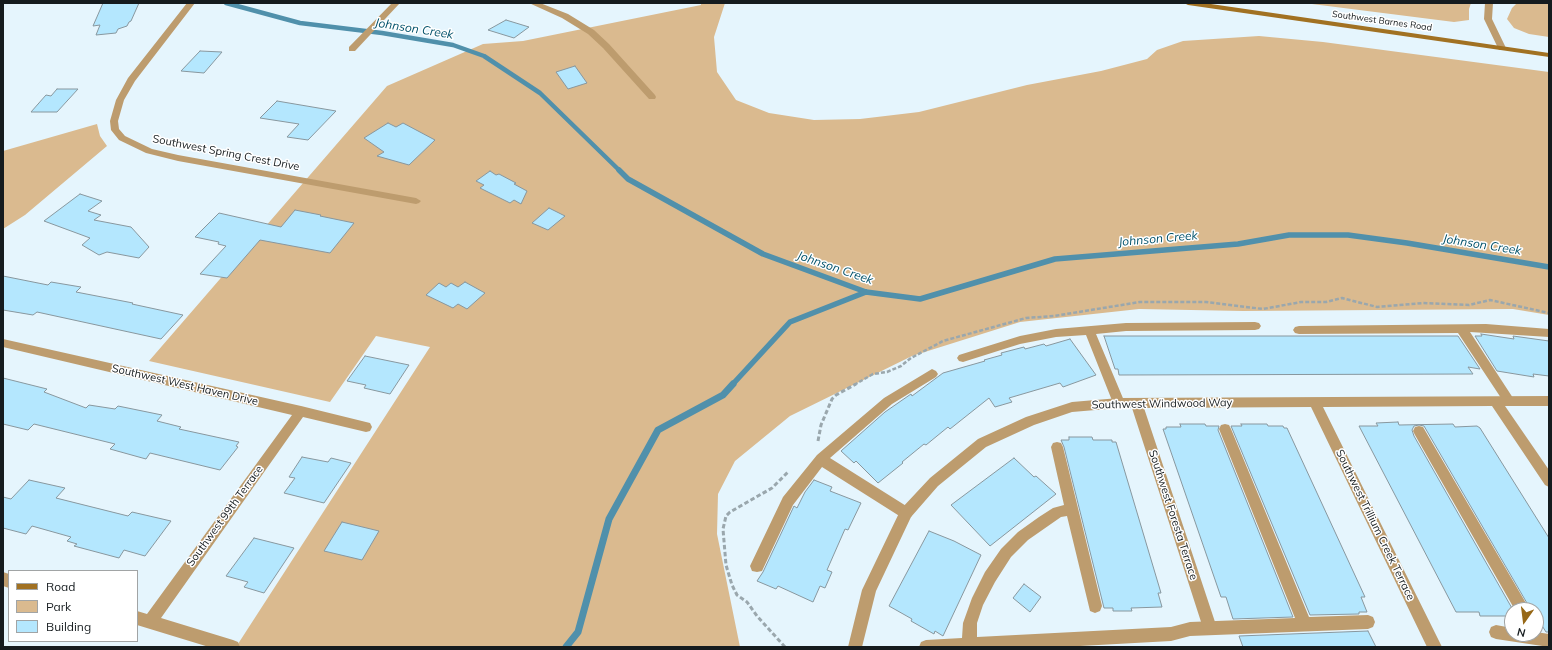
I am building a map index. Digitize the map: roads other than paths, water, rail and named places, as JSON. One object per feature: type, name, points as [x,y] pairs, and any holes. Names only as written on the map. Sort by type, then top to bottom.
[{"type":"main road","name":"Southwest Barnes Road","points":[[1188,3],[1549,55]]},
{"type":"street","name":"Southwest Spring Crest Drive","points":[[191,3],[131,80],[120,100],[114,121],[116,130],[122,138],[148,151],[178,158],[416,201]]},
{"type":"street","points":[[352,49],[396,3]]},
{"type":"street","points":[[533,3],[565,16],[591,32],[606,46],[652,97]]},
{"type":"street","points":[[1489,3],[1488,19],[1502,48]]},
{"type":"street","points":[[963,358],[1020,340],[1056,333],[1089,329],[1194,325],[1255,326]]},
{"type":"street","points":[[1089,329],[1120,403]]},
{"type":"street","points":[[1462,329],[1509,401]]},
{"type":"street","points":[[1299,330],[1462,329],[1520,330],[1549,333]]},
{"type":"street","name":"Southwest West Haven Drive","points":[[3,342],[366,427]]},
{"type":"street","points":[[757,566],[788,501],[821,459],[840,440],[888,401],[932,374]]},
{"type":"street","points":[[1495,401],[1549,481]]},
{"type":"street","name":"Southwest Windwood Way","points":[[855,647],[869,590],[906,513],[934,482],[982,443],[1030,421],[1072,407],[1120,403],[1549,401]]},
{"type":"street","name":"Southwest Foresta Terrace","points":[[1136,403],[1210,628]]},
{"type":"street","name":"Southwest Trillium Creek Terrace","points":[[1315,403],[1435,647]]},
{"type":"street","name":"Southwest 99th Terrace","points":[[143,620],[301,412]]},
{"type":"street","points":[[1225,429],[1305,625]]},
{"type":"street","points":[[1419,431],[1518,602]]},
{"type":"street","points":[[1057,447],[1095,606]]},
{"type":"street","points":[[821,459],[906,513]]},
{"type":"street","points":[[969,644],[970,623],[977,603],[990,577],[1006,553],[1023,536],[1044,521],[1058,512],[1073,509]]},
{"type":"street","points":[[143,620],[233,647]]},
{"type":"street","points":[[926,647],[1171,634],[1190,629],[1368,622]]},
{"type":"street","points":[[1496,632],[1504,633]]},
{"type":"waterway","name":"Johnson Creek","points":[[226,3],[300,23],[382,33],[453,45],[484,56],[540,93],[620,171]]},
{"type":"waterway","name":"Johnson Creek","points":[[620,171],[628,179],[763,254],[866,292]]},
{"type":"waterway","name":"Johnson Creek","points":[[866,292],[920,299],[1055,259],[1238,244],[1289,235],[1348,235],[1407,243],[1549,267]]},
{"type":"waterway","points":[[732,385],[790,322],[866,292]]},
{"type":"waterway","points":[[566,647],[578,632],[609,519],[658,430],[723,395],[733,384]]}]
